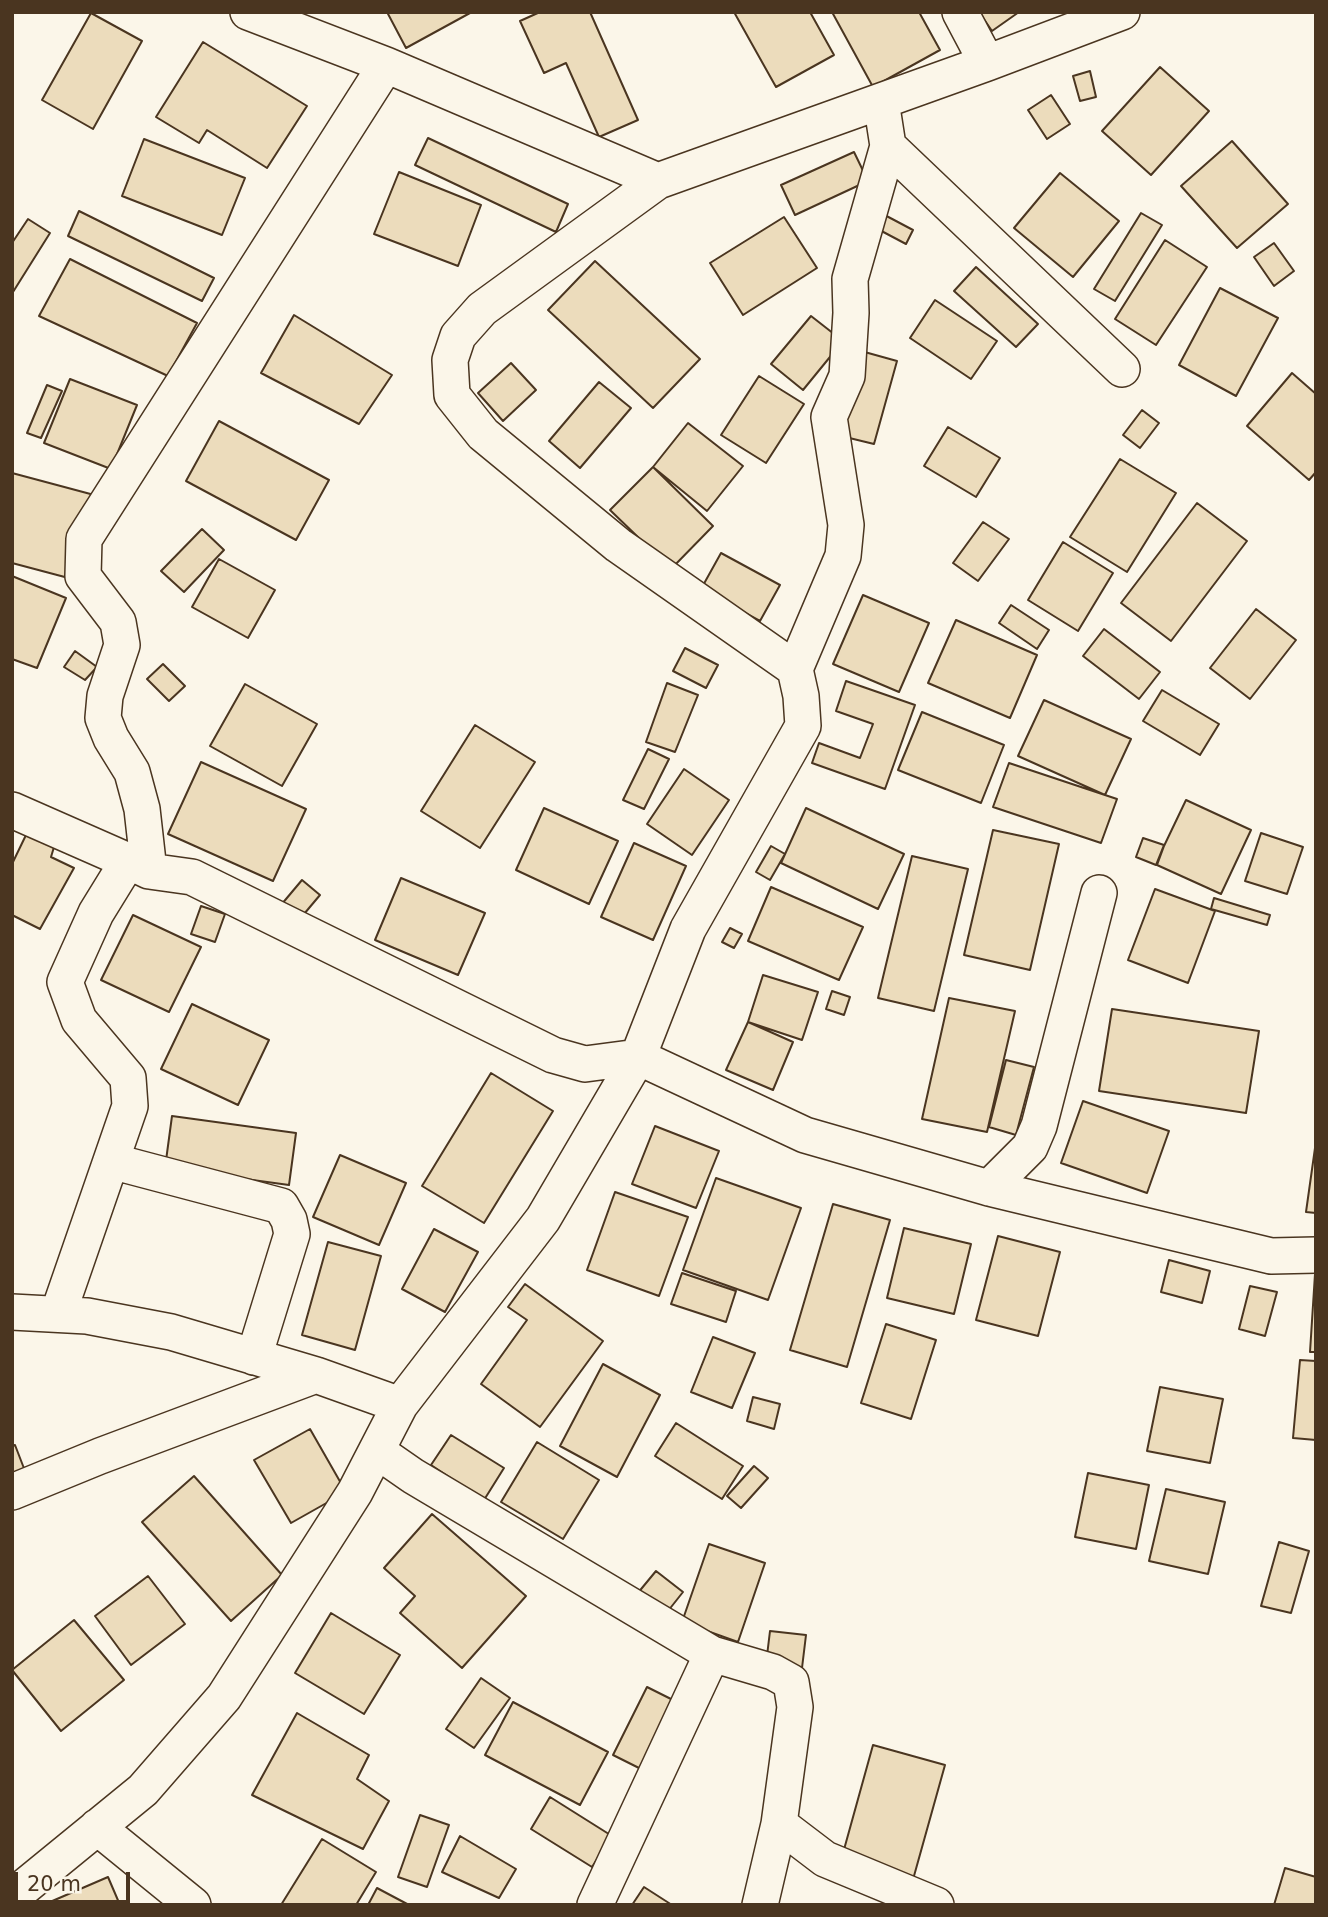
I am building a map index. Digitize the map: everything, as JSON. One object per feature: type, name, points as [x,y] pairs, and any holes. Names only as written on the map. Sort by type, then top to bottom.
[{"type":"street","points":[[248,12],[386,65],[657,181]]},
{"type":"street","points":[[960,12],[987,63]]},
{"type":"street","points":[[795,669],[618,545],[483,434],[452,394],[450,360],[458,336],[482,309],[657,181],[1122,12]]},
{"type":"street","points":[[58,1314],[130,1106],[128,1078],[79,1020],[65,982],[96,913],[138,866],[142,809],[132,772],[111,738],[103,718],[105,696],[122,645],[118,622],[83,576],[84,539],[386,65]]},
{"type":"street","points":[[12,1897],[142,1790],[224,1697],[355,1492],[400,1405],[543,1219],[638,1056],[688,929],[803,726],[802,696],[795,669],[843,556],[846,524],[829,417],[847,376],[850,279],[888,146],[881,101]]},
{"type":"street","points":[[888,146],[1122,369]]},
{"type":"street","points":[[12,810],[138,866],[191,877],[553,1055],[584,1064],[638,1056],[805,1135],[989,1188],[1271,1256],[1316,1255]]},
{"type":"street","points":[[989,1188],[1030,1147],[1039,1126],[1099,893]]},
{"type":"street","points":[[111,1161],[281,1206],[289,1220],[292,1234],[254,1357]]},
{"type":"street","points":[[12,1312],[87,1316],[171,1332],[316,1375],[400,1405]]},
{"type":"street","points":[[12,1492],[316,1375]]},
{"type":"street","points":[[377,1451],[412,1476],[712,1654],[773,1672],[791,1682],[795,1707],[779,1825],[760,1905]]},
{"type":"street","points":[[595,1905],[712,1654]]},
{"type":"street","points":[[779,1825],[825,1859],[936,1905]]},
{"type":"street","points":[[97,1827],[192,1905]]},
{"type":"building","points":[[387,12],[470,12],[470,13],[406,48]]},
{"type":"building","points":[[540,12],[590,12],[638,120],[599,137],[566,63],[544,73],[520,21]]},
{"type":"building","points":[[734,12],[810,12],[834,55],[776,87]]},
{"type":"building","points":[[832,12],[919,12],[940,50],[873,87]]},
{"type":"building","points":[[979,12],[1019,12],[992,31]]},
{"type":"building","points":[[91,13],[142,41],[93,129],[42,100]]},
{"type":"building","points":[[203,42],[307,106],[267,168],[207,130],[199,143],[156,117]]},
{"type":"building","points":[[1160,67],[1209,111],[1151,175],[1102,131]]},
{"type":"building","points":[[1090,71],[1096,97],[1080,101],[1073,76]]},
{"type":"building","points":[[1051,95],[1070,124],[1047,139],[1028,110]]},
{"type":"building","points":[[428,138],[568,204],[556,232],[415,165]]},
{"type":"building","points":[[144,139],[245,178],[222,235],[122,196]]},
{"type":"building","points":[[1232,141],[1288,204],[1237,248],[1181,186]]},
{"type":"building","points":[[854,152],[868,181],[795,215],[781,185]]},
{"type":"building","points":[[399,172],[481,205],[458,266],[374,234]]},
{"type":"building","points":[[1060,173],[1119,221],[1073,277],[1014,228]]},
{"type":"building","points":[[79,211],[214,278],[202,301],[68,236]]},
{"type":"building","points":[[879,212],[913,230],[906,244],[872,226]]},
{"type":"building","points":[[1141,213],[1162,225],[1115,301],[1094,289]]},
{"type":"building","points":[[784,217],[817,268],[743,315],[710,263]]},
{"type":"building","points":[[28,219],[50,233],[13,292],[12,243]]},
{"type":"building","points":[[1165,240],[1207,267],[1156,345],[1115,319]]},
{"type":"building","points":[[1274,243],[1294,271],[1274,286],[1254,257]]},
{"type":"building","points":[[70,259],[197,323],[168,376],[39,316]]},
{"type":"building","points":[[595,261],[700,359],[653,408],[548,310]]},
{"type":"building","points":[[976,267],[1038,324],[1016,347],[954,291]]},
{"type":"building","points":[[1220,288],[1278,318],[1236,396],[1179,365]]},
{"type":"building","points":[[935,300],[997,341],[971,379],[910,338]]},
{"type":"building","points":[[294,315],[392,375],[359,424],[261,373]]},
{"type":"building","points":[[811,316],[843,341],[803,390],[771,364]]},
{"type":"building","points":[[861,351],[897,361],[874,444],[837,435]]},
{"type":"building","points":[[511,363],[536,390],[503,421],[478,393]]},
{"type":"building","points":[[1292,373],[1316,394],[1316,472],[1309,480],[1247,426]]},
{"type":"building","points":[[759,376],[804,404],[766,463],[721,435]]},
{"type":"building","points":[[70,379],[137,405],[111,469],[44,443]]},
{"type":"building","points":[[599,382],[631,408],[580,468],[549,441]]},
{"type":"building","points":[[47,385],[62,391],[41,438],[27,433]]},
{"type":"building","points":[[1142,410],[1159,423],[1140,448],[1123,435]]},
{"type":"building","points":[[219,421],[329,480],[296,540],[186,481]]},
{"type":"building","points":[[688,423],[743,466],[707,511],[653,467]]},
{"type":"building","points":[[948,427],[1000,458],[976,497],[924,466]]},
{"type":"building","points":[[1120,459],[1176,493],[1127,572],[1070,537]]},
{"type":"building","points":[[653,467],[713,526],[671,569],[610,510]]},
{"type":"building","points":[[12,473],[98,496],[76,580],[12,563]]},
{"type":"building","points":[[1197,503],[1247,541],[1171,641],[1121,603]]},
{"type":"building","points":[[983,522],[1009,539],[978,581],[953,563]]},
{"type":"building","points":[[202,529],[224,550],[184,592],[161,571]]},
{"type":"building","points":[[1063,542],[1113,573],[1078,631],[1028,600]]},
{"type":"building","points":[[721,553],[780,585],[760,621],[701,589]]},
{"type":"building","points":[[219,559],[275,590],[248,638],[192,607]]},
{"type":"building","points":[[12,576],[66,598],[37,668],[12,659]]},
{"type":"building","points":[[863,595],[929,623],[899,692],[833,664]]},
{"type":"building","points":[[1011,605],[1049,630],[1037,649],[999,623]]},
{"type":"building","points":[[1256,609],[1296,640],[1250,699],[1210,668]]},
{"type":"building","points":[[956,620],[1037,655],[1010,718],[928,683]]},
{"type":"building","points":[[1104,629],[1160,672],[1139,699],[1083,656]]},
{"type":"building","points":[[685,648],[718,665],[706,688],[673,671]]},
{"type":"building","points":[[75,651],[97,667],[85,680],[64,667]]},
{"type":"building","points":[[163,664],[185,686],[169,701],[147,679]]},
{"type":"building","points":[[846,681],[915,705],[885,789],[812,763],[819,743],[860,758],[873,724],[836,711]]},
{"type":"building","points":[[667,683],[698,695],[675,752],[646,742]]},
{"type":"building","points":[[245,684],[317,724],[282,786],[210,746]]},
{"type":"building","points":[[1162,690],[1219,724],[1200,755],[1143,721]]},
{"type":"building","points":[[1044,700],[1131,739],[1105,795],[1018,756]]},
{"type":"building","points":[[922,712],[1004,745],[981,803],[898,770]]},
{"type":"building","points":[[475,725],[535,762],[480,848],[421,811]]},
{"type":"building","points":[[648,749],[669,759],[644,809],[623,800]]},
{"type":"building","points":[[201,762],[306,809],[273,881],[168,834]]},
{"type":"building","points":[[1009,763],[1117,799],[1101,843],[993,807]]},
{"type":"building","points":[[684,769],[729,800],[692,855],[647,824]]},
{"type":"building","points":[[1186,800],[1251,830],[1221,894],[1157,865]]},
{"type":"building","points":[[544,808],[618,841],[589,904],[516,870]]},
{"type":"building","points":[[806,808],[904,854],[878,909],[781,863]]},
{"type":"building","points":[[993,830],[1059,844],[1030,970],[964,955]]},
{"type":"building","points":[[1261,833],[1303,847],[1287,894],[1245,881]]},
{"type":"building","points":[[26,835],[54,847],[51,857],[74,868],[40,929],[12,915],[12,864]]},
{"type":"building","points":[[1143,838],[1164,845],[1156,865],[1136,857]]},
{"type":"building","points":[[634,843],[686,866],[653,940],[601,917]]},
{"type":"building","points":[[771,846],[785,854],[770,880],[756,872]]},
{"type":"building","points":[[912,856],[968,869],[934,1011],[878,998]]},
{"type":"building","points":[[401,878],[485,913],[458,975],[375,940]]},
{"type":"building","points":[[302,880],[320,895],[299,920],[281,905]]},
{"type":"building","points":[[771,887],[863,927],[839,980],[748,941]]},
{"type":"building","points":[[1155,889],[1215,911],[1188,983],[1128,960]]},
{"type":"building","points":[[1214,898],[1270,915],[1267,925],[1211,909]]},
{"type":"building","points":[[201,906],[225,914],[215,942],[191,934]]},
{"type":"building","points":[[133,915],[201,947],[169,1012],[101,980]]},
{"type":"building","points":[[730,928],[742,934],[734,948],[722,942]]},
{"type":"building","points":[[763,975],[818,992],[802,1040],[748,1022]]},
{"type":"building","points":[[832,991],[850,997],[844,1015],[826,1009]]},
{"type":"building","points":[[949,998],[1015,1011],[987,1132],[922,1119]]},
{"type":"building","points":[[192,1004],[269,1040],[238,1105],[161,1069]]},
{"type":"building","points":[[1112,1009],[1259,1031],[1246,1113],[1099,1091]]},
{"type":"building","points":[[748,1022],[793,1042],[773,1090],[726,1070]]},
{"type":"building","points":[[1006,1060],[1034,1067],[1016,1135],[989,1127]]},
{"type":"building","points":[[491,1073],[553,1111],[484,1223],[422,1186]]},
{"type":"building","points":[[1083,1101],[1169,1131],[1147,1193],[1061,1163]]},
{"type":"building","points":[[172,1116],[296,1133],[289,1185],[165,1168]]},
{"type":"building","points":[[655,1126],[719,1151],[696,1208],[632,1184]]},
{"type":"building","points":[[1316,1141],[1316,1213],[1306,1212]]},
{"type":"building","points":[[340,1155],[406,1183],[379,1245],[313,1217]]},
{"type":"building","points":[[716,1178],[801,1208],[768,1300],[683,1270]]},
{"type":"building","points":[[615,1192],[688,1217],[659,1296],[587,1270]]},
{"type":"building","points":[[833,1204],[890,1220],[847,1367],[790,1350]]},
{"type":"building","points":[[904,1228],[971,1244],[954,1314],[887,1298]]},
{"type":"building","points":[[434,1229],[478,1252],[445,1312],[402,1289]]},
{"type":"building","points":[[998,1236],[1060,1252],[1038,1336],[976,1320]]},
{"type":"building","points":[[328,1242],[381,1256],[355,1350],[302,1335]]},
{"type":"building","points":[[1169,1260],[1210,1271],[1202,1303],[1161,1292]]},
{"type":"building","points":[[682,1273],[736,1291],[726,1322],[671,1304]]},
{"type":"building","points":[[1315,1274],[1316,1352],[1310,1352]]},
{"type":"building","points":[[525,1284],[603,1341],[540,1427],[481,1384],[527,1320],[508,1307]]},
{"type":"building","points":[[1250,1286],[1277,1292],[1265,1336],[1239,1329]]},
{"type":"building","points":[[886,1324],[936,1340],[911,1419],[861,1403]]},
{"type":"building","points":[[713,1337],[755,1353],[732,1408],[691,1392]]},
{"type":"building","points":[[1300,1360],[1316,1361],[1316,1440],[1293,1438]]},
{"type":"building","points":[[603,1364],[660,1395],[617,1477],[560,1446]]},
{"type":"building","points":[[1160,1387],[1223,1399],[1210,1463],[1147,1451]]},
{"type":"building","points":[[753,1397],[780,1404],[774,1429],[747,1421]]},
{"type":"building","points":[[676,1423],[743,1466],[722,1499],[655,1456]]},
{"type":"building","points":[[310,1429],[346,1492],[291,1523],[254,1460]]},
{"type":"building","points":[[451,1435],[504,1468],[484,1500],[431,1465]]},
{"type":"building","points":[[537,1442],[599,1480],[563,1539],[501,1502]]},
{"type":"building","points":[[15,1445],[25,1471],[12,1475],[12,1446]]},
{"type":"building","points":[[754,1466],[768,1478],[741,1508],[727,1496]]},
{"type":"building","points":[[1088,1473],[1149,1485],[1136,1549],[1075,1537]]},
{"type":"building","points":[[194,1476],[282,1575],[231,1621],[142,1522]]},
{"type":"building","points":[[1166,1489],[1225,1502],[1208,1574],[1149,1561]]},
{"type":"building","points":[[432,1514],[526,1596],[462,1668],[400,1613],[415,1596],[384,1568]]},
{"type":"building","points":[[1279,1542],[1309,1551],[1291,1613],[1261,1606]]},
{"type":"building","points":[[709,1544],[765,1563],[738,1642],[682,1622]]},
{"type":"building","points":[[656,1571],[683,1592],[664,1616],[637,1594]]},
{"type":"building","points":[[148,1576],[185,1624],[131,1665],[95,1616]]},
{"type":"building","points":[[331,1613],[400,1655],[364,1714],[295,1673]]},
{"type":"building","points":[[74,1620],[124,1680],[61,1731],[12,1670]]},
{"type":"building","points":[[770,1631],[806,1635],[802,1668],[766,1664]]},
{"type":"building","points":[[481,1678],[510,1698],[474,1748],[446,1729]]},
{"type":"building","points":[[647,1687],[679,1703],[645,1771],[613,1755]]},
{"type":"building","points":[[513,1702],[608,1752],[580,1805],[485,1755]]},
{"type":"building","points":[[297,1713],[369,1755],[357,1779],[389,1801],[363,1849],[252,1795]]},
{"type":"building","points":[[873,1745],[945,1765],[907,1901],[835,1882]]},
{"type":"building","points":[[550,1797],[612,1836],[592,1867],[531,1829]]},
{"type":"building","points":[[420,1815],[449,1825],[427,1887],[398,1877]]},
{"type":"building","points":[[460,1836],[516,1869],[499,1898],[442,1872]]},
{"type":"building","points":[[322,1839],[376,1872],[356,1905],[281,1905]]},
{"type":"building","points":[[1285,1868],[1316,1877],[1316,1905],[1274,1905]]},
{"type":"building","points":[[108,1877],[120,1905],[43,1905]]},
{"type":"building","points":[[644,1887],[672,1905],[632,1905]]},
{"type":"building","points":[[377,1888],[409,1905],[368,1905]]}]
